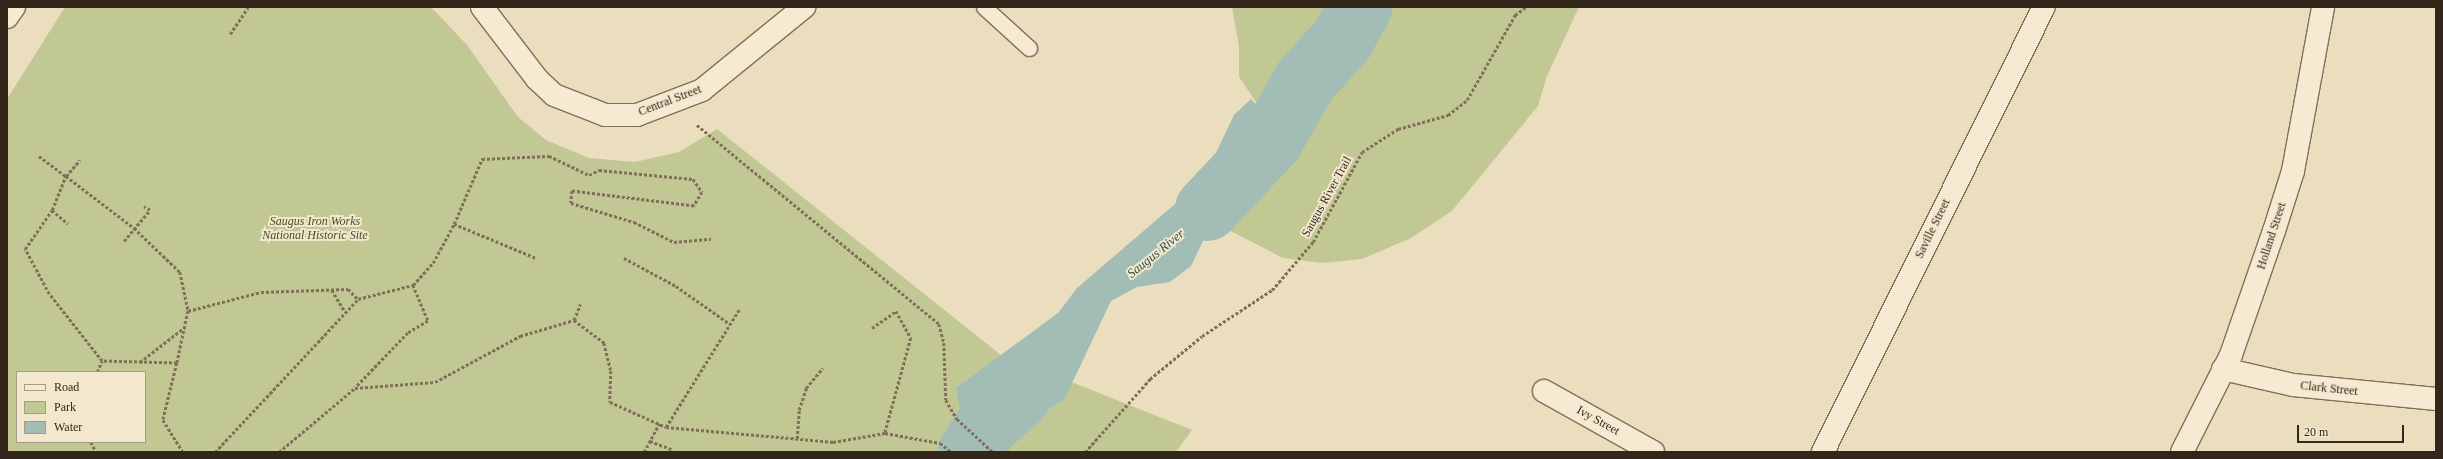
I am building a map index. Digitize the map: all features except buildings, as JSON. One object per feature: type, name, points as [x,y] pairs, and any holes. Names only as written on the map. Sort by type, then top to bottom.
[{"type":"street","points":[[7,17],[14,7]]},
{"type":"street","name":"Central Street","points":[[482,7],[537,79],[554,95],[605,115],[637,115],[702,90],[804,7]]},
{"type":"street","name":"Saville Street","points":[[1823,452],[2044,7]]},
{"type":"street","name":"Holland Street","points":[[2182,452],[2223,369],[2257,283],[2293,171],[2323,7]]},
{"type":"street","name":"Clark Street","points":[[2223,369],[2293,385],[2436,399]]},
{"type":"street","name":"Ivy Street","points":[[1544,391],[1653,452]]},
{"type":"lane","points":[[984,7],[1029,48]]},
{"type":"path","points":[[230,34],[248,7]]},
{"type":"path","name":"Saugus River Trail","points":[[1085,452],[1150,379],[1202,336],[1272,290],[1313,242],[1362,152],[1398,129],[1448,115],[1467,100],[1515,15],[1526,7]]},
{"type":"path","points":[[669,103],[939,324],[944,343],[946,400],[957,419],[993,452]]},
{"type":"path","points":[[39,156],[134,228],[180,272],[188,311],[163,420],[183,452]]},
{"type":"path","points":[[215,452],[358,299],[413,285],[433,262],[454,224],[482,159],[549,156],[589,175],[599,170],[693,179],[702,192],[694,206],[572,190],[571,203],[634,222],[674,242],[711,239]]},
{"type":"path","points":[[80,160],[66,176],[52,210],[25,249],[49,294],[102,361]]},
{"type":"path","points":[[124,241],[150,210],[144,207]]},
{"type":"path","points":[[52,210],[68,224]]},
{"type":"path","points":[[454,224],[536,258]]},
{"type":"path","points":[[624,258],[676,286],[706,309],[730,324]]},
{"type":"path","points":[[279,452],[355,388],[408,333],[428,321],[413,285]]},
{"type":"path","points":[[188,311],[261,292],[348,289],[358,299]]},
{"type":"path","points":[[332,290],[345,312]]},
{"type":"path","points":[[574,320],[580,304]]},
{"type":"path","points":[[666,427],[740,308]]},
{"type":"path","points":[[872,328],[896,311],[911,338],[885,432]]},
{"type":"path","points":[[355,388],[436,382],[520,336],[574,320]]},
{"type":"path","points":[[574,320],[604,343],[611,371],[610,402],[666,427],[721,434],[833,442],[885,432],[940,443],[951,452]]},
{"type":"path","points":[[139,362],[185,327]]},
{"type":"path","points":[[102,361],[177,363]]},
{"type":"path","points":[[97,371],[102,361]]},
{"type":"path","points":[[797,439],[799,410],[806,388],[823,368]]},
{"type":"path","points":[[644,452],[659,424]]},
{"type":"path","points":[[650,440],[673,450]]},
{"type":"path","points":[[92,443],[96,452]]},
{"type":"green space","name":"Saugus Iron Works National Historic Site","points":[[65,7],[431,7],[467,45],[518,117],[546,140],[589,158],[635,162],[679,152],[717,129],[1021,371],[1054,375],[1192,430],[1176,452],[7,452],[7,99]]},
{"type":"green space","points":[[1232,7],[1579,7],[1547,76],[1538,106],[1452,211],[1411,238],[1362,259],[1322,263],[1283,258],[1213,222],[1239,178],[1267,145],[1266,117],[1239,77],[1239,47]]},
{"type":"water","points":[[1251,99],[1266,117],[1267,145],[1224,198],[1191,266],[1170,282],[1137,287],[1111,301],[1064,400],[1052,407],[1001,419],[976,439],[970,452],[945,452],[962,419],[956,388],[1058,313],[1077,288],[1175,204],[1214,157],[1234,115]]},
{"type":"waterway","name":"Saugus River","points":[[1207,209],[1271,141],[1305,81],[1342,40],[1360,7]]},
{"type":"waterway","name":"Saugus River","points":[[970,452],[987,425],[1016,400],[1039,369]]}]
